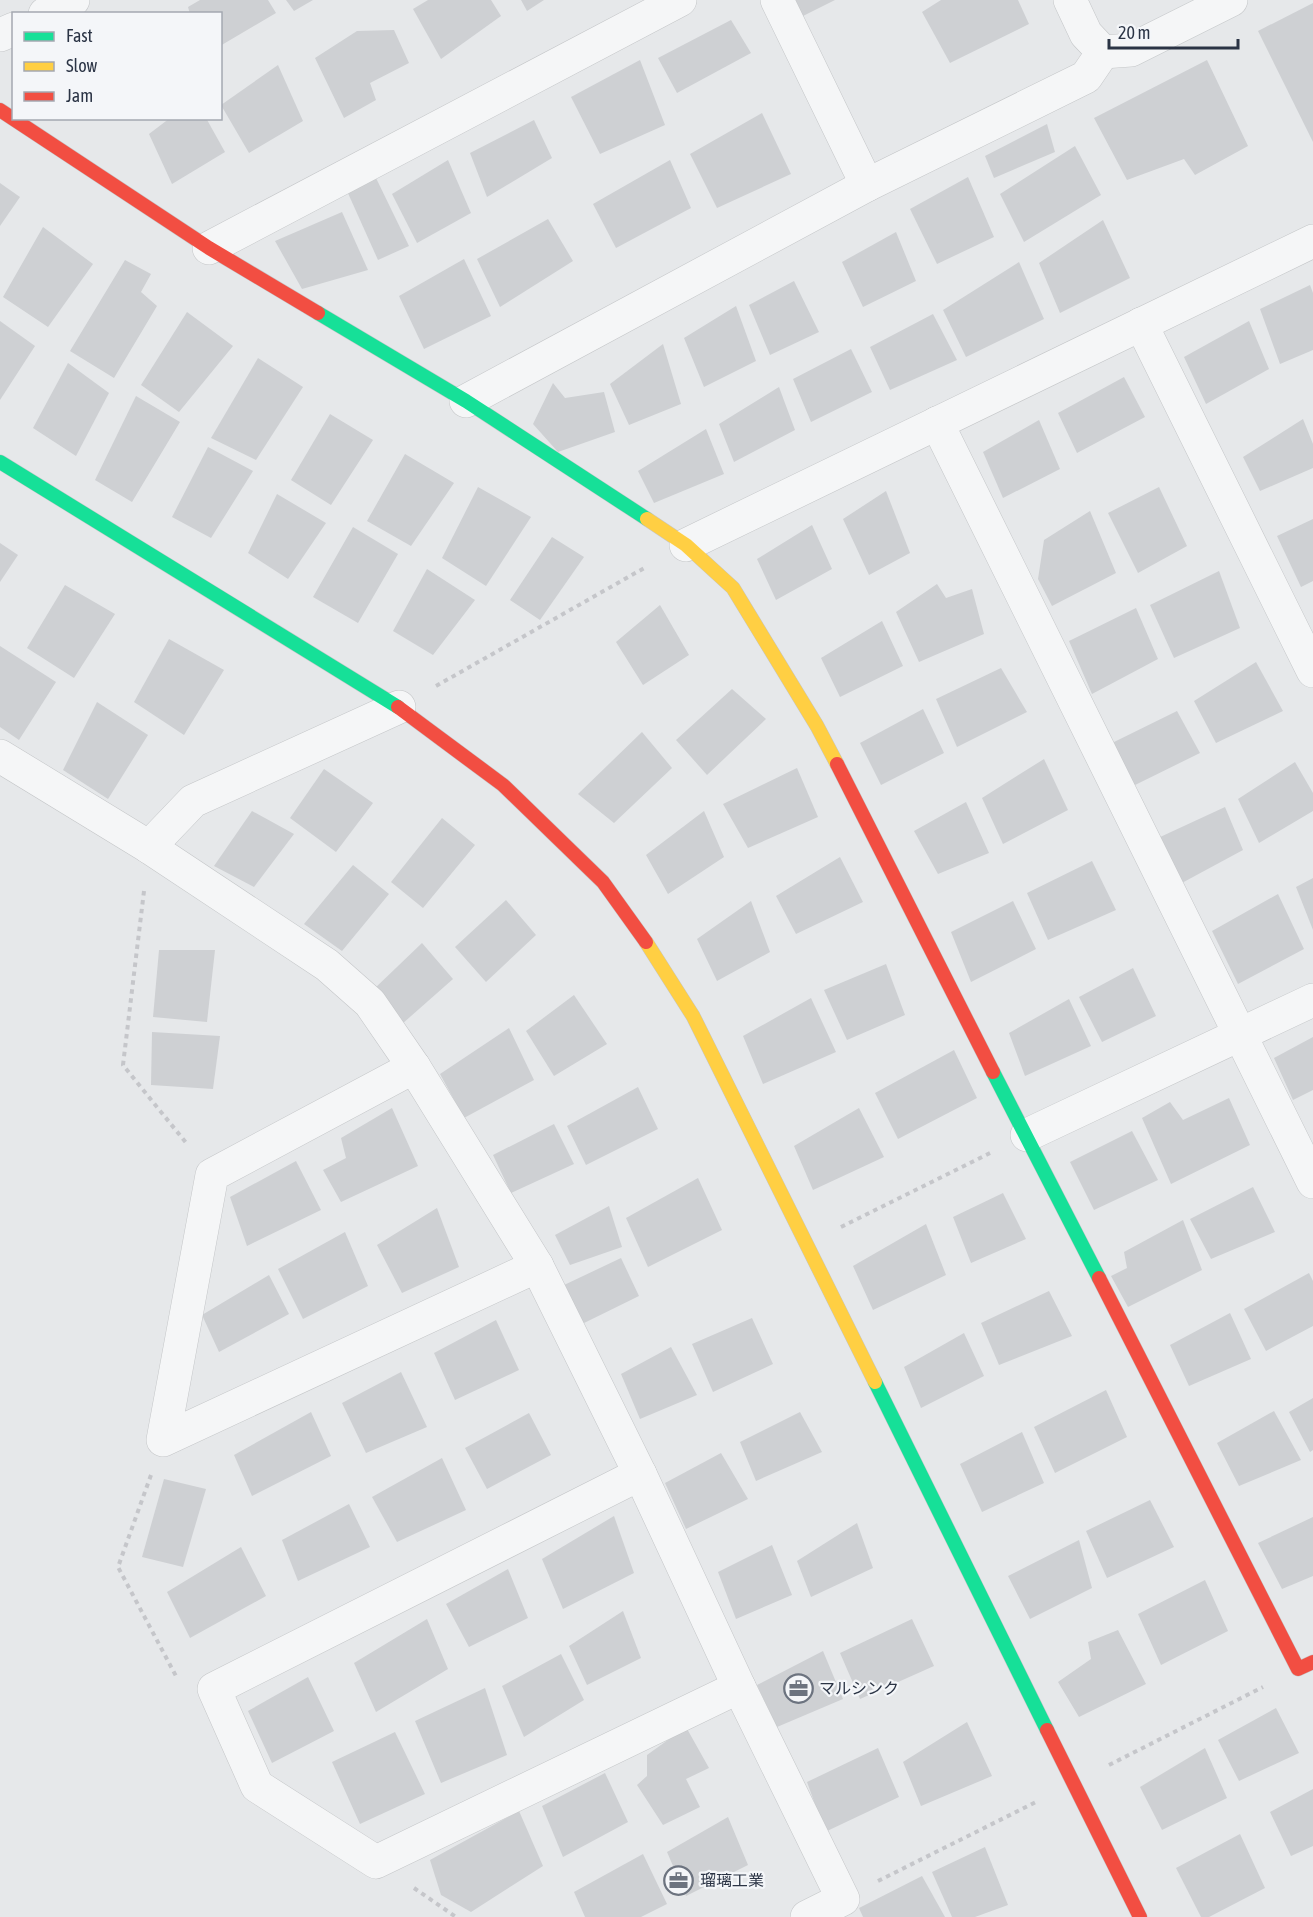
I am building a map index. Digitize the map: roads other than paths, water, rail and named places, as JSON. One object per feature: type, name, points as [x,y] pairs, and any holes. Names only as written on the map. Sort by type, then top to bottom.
[{"type":"street","points":[[49,12],[73,0]]},
{"type":"street","points":[[209,248],[680,0]]},
{"type":"street","points":[[777,0],[867,185]]},
{"type":"street","points":[[1070,0],[1086,34],[1103,52]]},
{"type":"street","points":[[1103,52],[1131,50],[1231,0]]},
{"type":"street","points":[[466,401],[867,185],[1086,77],[1103,52]]},
{"type":"street","points":[[15,120],[209,248],[466,401],[686,545],[733,588],[817,726],[1298,1669],[1313,1662]]},
{"type":"street","points":[[686,545],[1313,241]]},
{"type":"street","points":[[1141,324],[1313,671]]},
{"type":"street","points":[[937,423],[1313,1182]]},
{"type":"street","points":[[0,462],[399,707],[503,784],[603,882],[646,941],[693,1016],[1140,1917]]},
{"type":"street","points":[[149,847],[193,801],[399,707]]},
{"type":"street","points":[[0,756],[149,847],[327,964],[370,1004],[414,1067],[537,1266],[640,1474],[739,1687],[843,1899],[807,1917]]},
{"type":"street","points":[[1027,1135],[1313,1000]]},
{"type":"street","points":[[414,1067],[212,1175],[163,1440],[537,1266]]},
{"type":"street","points":[[640,1474],[214,1689],[257,1786],[376,1862],[739,1687]]},
{"type":"place","name":"マルシンク","points":[[798,1688]]},
{"type":"place","name":"瑠璃工業","points":[[679,1880]]}]
